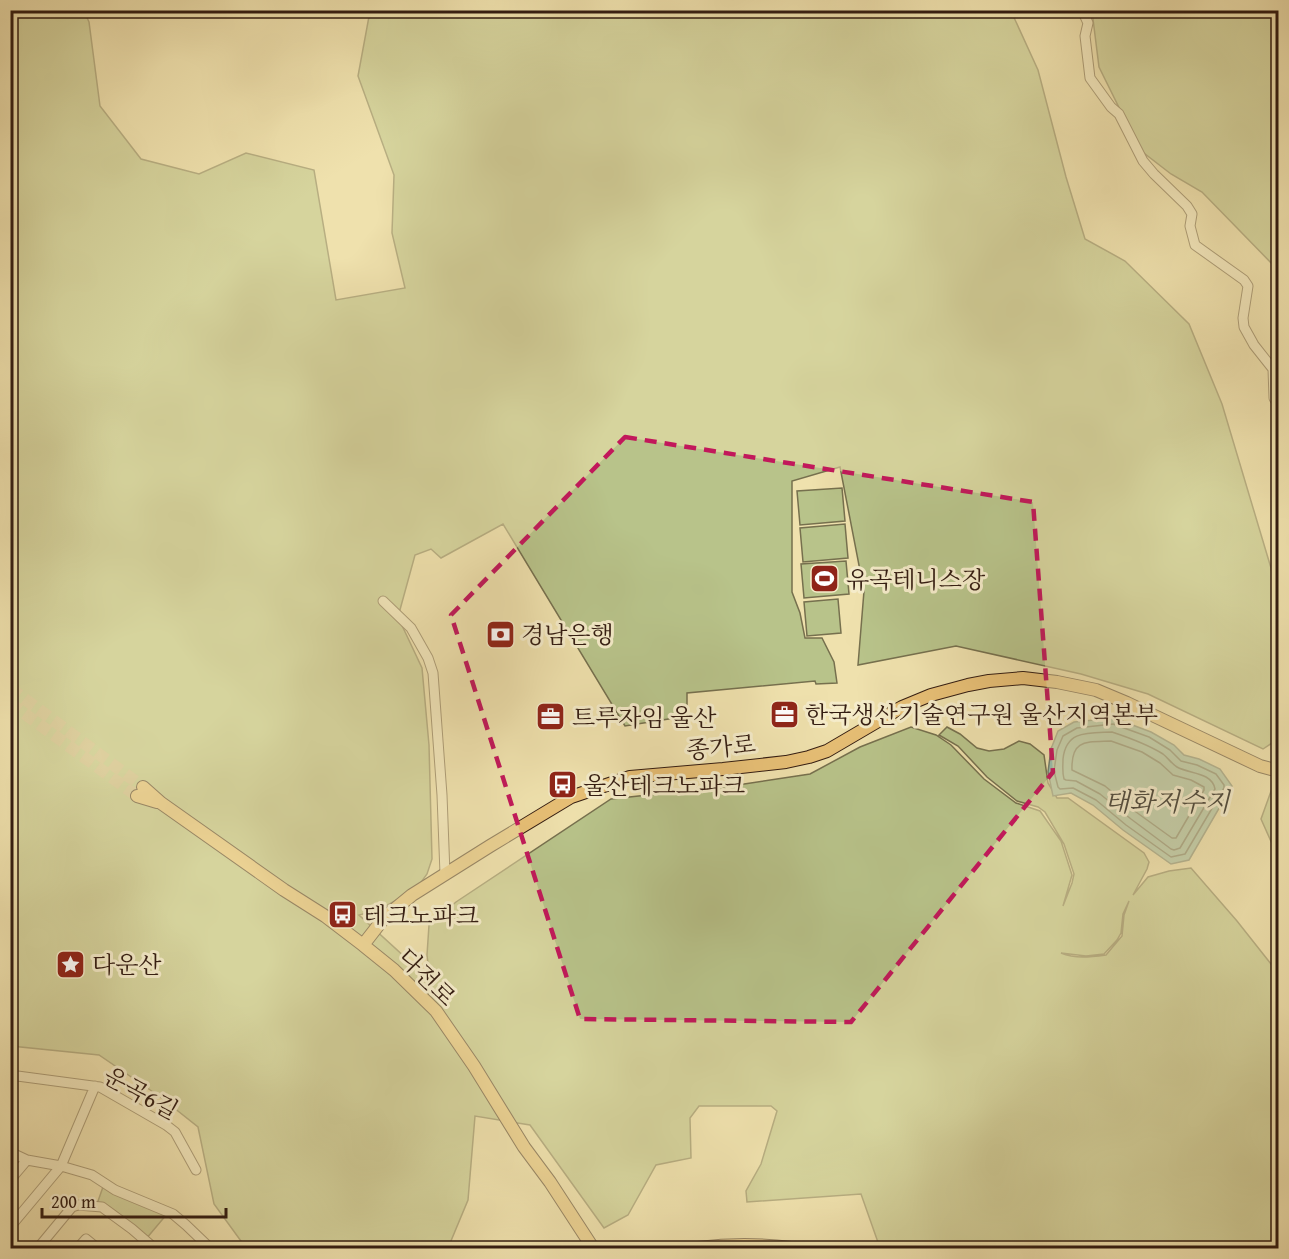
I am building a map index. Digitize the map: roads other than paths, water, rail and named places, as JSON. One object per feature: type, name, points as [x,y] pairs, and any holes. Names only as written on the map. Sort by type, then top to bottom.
[{"type":"main road","name":"종가로","points":[[363,945],[384,918],[405,900],[571,797],[630,777],[786,762],[809,757],[827,751],[902,707],[968,684],[1006,679],[1032,679],[1096,690],[1260,766],[1278,771]]},
{"type":"main road","name":"다전로","points":[[140,792],[161,803],[284,890],[325,916],[394,970],[436,1011],[593,1248]]},
{"type":"main road","points":[[698,1248],[759,1245],[791,1248]]},
{"type":"street","points":[[1082,10],[1088,23],[1085,36],[1090,78],[1111,107],[1119,114],[1143,161],[1192,214],[1190,226],[1195,245],[1244,280],[1248,286],[1243,318],[1244,327],[1254,345],[1273,369],[1274,398],[1278,405]]},
{"type":"street","points":[[382,601],[411,628],[428,658],[433,673],[445,874]]},
{"type":"street","name":"운곡6길","points":[[10,1075],[100,1087],[175,1132],[196,1170]]},
{"type":"street","points":[[10,1227],[61,1166],[95,1086]]},
{"type":"street","points":[[10,1152],[27,1160],[92,1175],[115,1190],[173,1214],[210,1248]]},
{"type":"street","points":[[10,1180],[27,1160]]},
{"type":"street","points":[[38,1248],[72,1207],[78,1205],[102,1207],[154,1248]]},
{"type":"street","points":[[78,1248],[86,1239],[97,1248]]},
{"type":"street","points":[[195,1248],[201,1240]]},
{"type":"street","points":[[10,1243],[18,1248]]},
{"type":"water","name":"태화저수지","points":[[1114,718],[1151,732],[1174,745],[1184,755],[1220,769],[1232,786],[1189,860],[1171,864],[1123,830],[1093,805],[1071,793],[1053,796],[1048,772],[1051,749],[1058,731],[1074,722]]},
{"type":"tunnel","points":[[10,688],[143,787]]},
{"type":"tunnel","points":[[10,703],[137,796]]},
{"type":"place","name":"유곡테니스장","points":[[825,579]]},
{"type":"place","name":"경남은행","points":[[500,634]]},
{"type":"place","name":"한국생산기술연구원 울산지역본부","points":[[784,714]]},
{"type":"place","name":"트루자임 울산","points":[[551,717]]},
{"type":"place","name":"울산테크노파크","points":[[562,785]]},
{"type":"place","name":"테크노파크","points":[[342,915]]},
{"type":"place","name":"다운산","points":[[71,964]]}]
